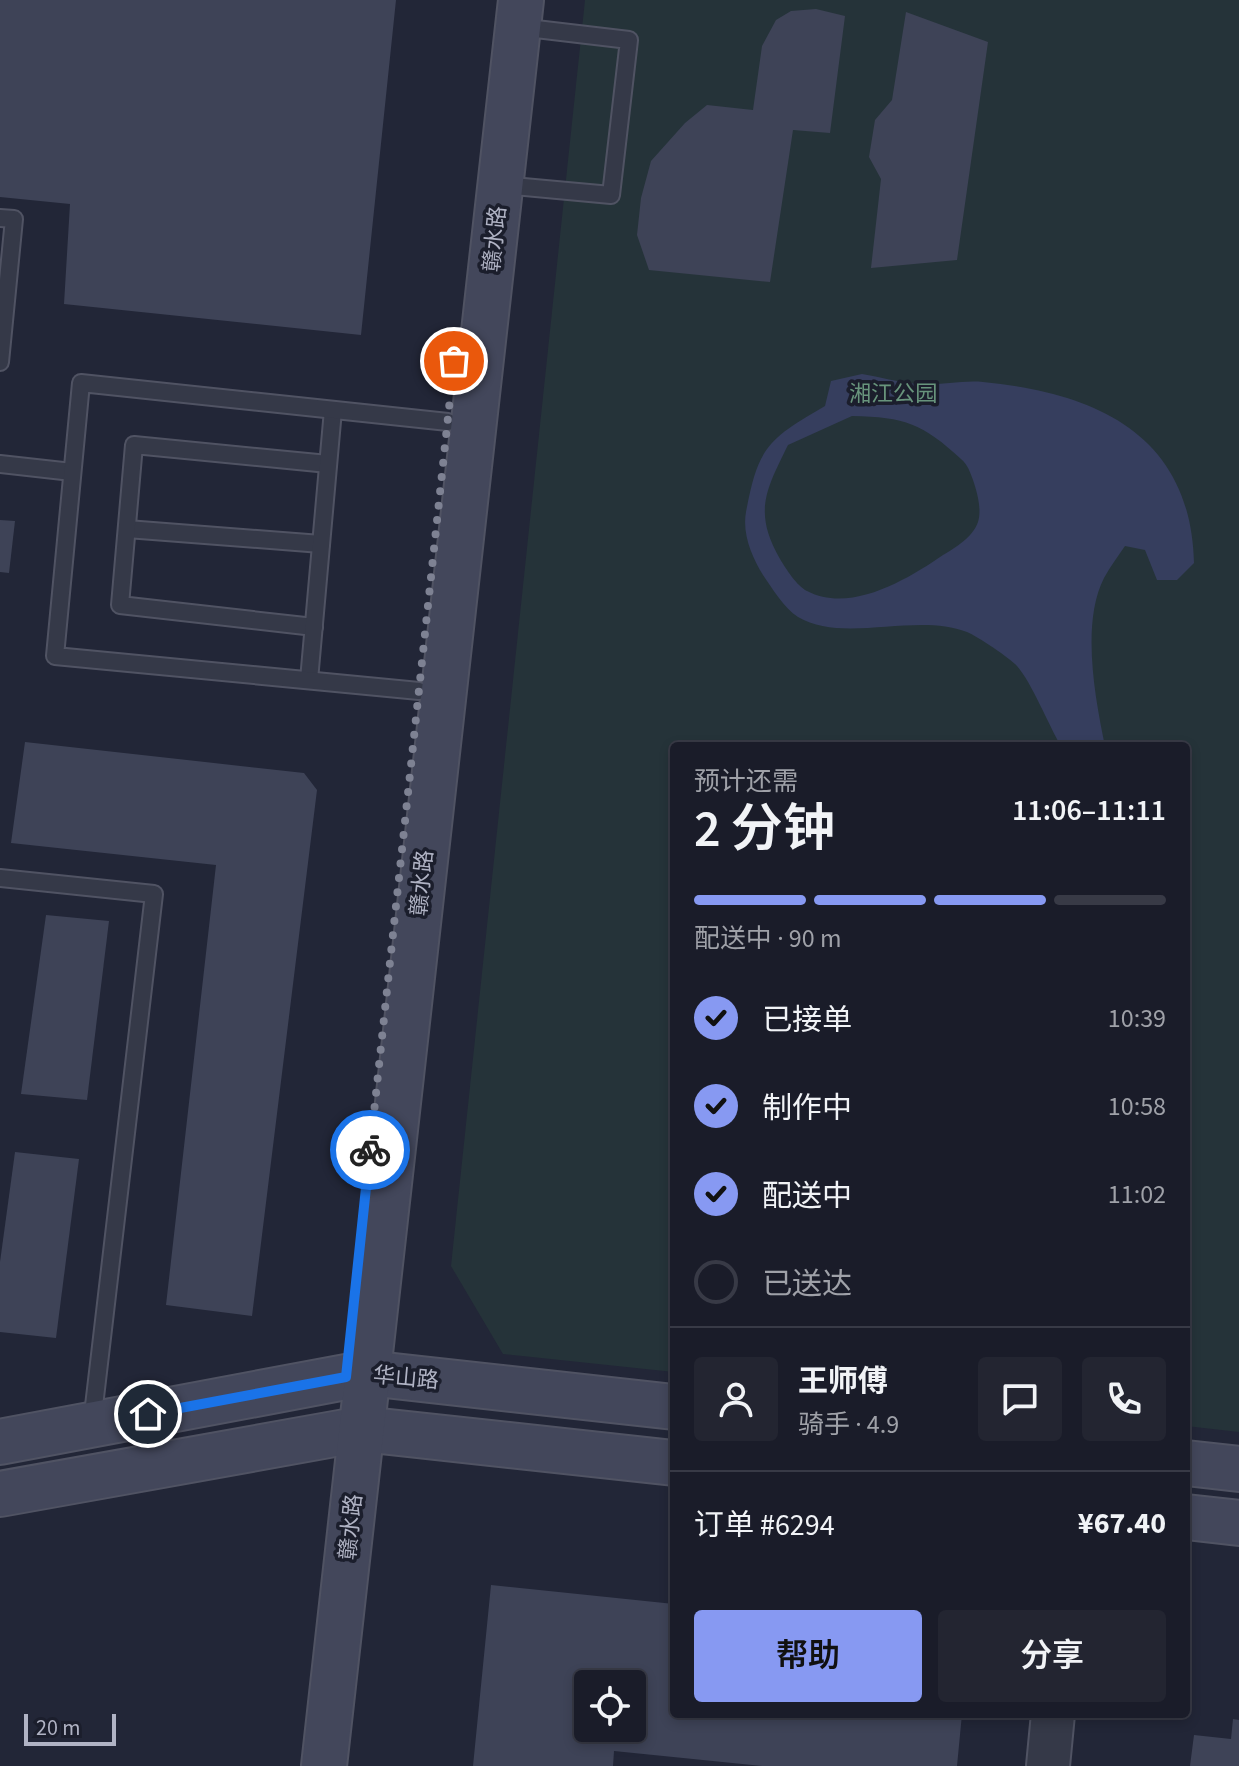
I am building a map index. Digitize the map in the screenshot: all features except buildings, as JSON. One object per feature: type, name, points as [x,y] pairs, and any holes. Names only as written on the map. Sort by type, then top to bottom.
[{"type":"main road","name":"赣水路","points":[[356,1375],[501,185],[511,9]]},
{"type":"main road","name":"赣水路","points":[[324,1766],[351,1430],[419,691],[448,422],[511,9]]},
{"type":"main road","name":"华山路","points":[[0,1442],[356,1375],[670,1407]]},
{"type":"main road","name":"赣水路","points":[[305,1766],[351,1430]]},
{"type":"main road","points":[[0,1494],[351,1430],[670,1463]]},
{"type":"main road","points":[[1190,1463],[1239,1469]]},
{"type":"main road","points":[[1190,1517],[1239,1523]]},
{"type":"street","points":[[1048,1766],[1053,1718]]},
{"type":"lane","points":[[501,185],[611,195],[629,40],[511,9]]},
{"type":"lane","points":[[0,218],[14,219],[0,362]]},
{"type":"lane","points":[[419,691],[55,656],[81,383],[448,422]]},
{"type":"lane","points":[[309,680],[333,410]]},
{"type":"lane","points":[[314,627],[120,605],[134,445],[328,464]]},
{"type":"lane","points":[[0,464],[72,472]]},
{"type":"lane","points":[[127,529],[321,544]]},
{"type":"lane","points":[[0,878],[154,894],[92,1425]]},
{"type":"green space","name":"湘江公园","points":[[585,0],[1239,0],[1239,1432],[1190,1426],[1190,742],[670,742],[670,1372],[503,1354],[451,1266]]},
{"type":"water","points":[[862,374],[916,384],[983,382],[1064,397],[1099,410],[1130,429],[1156,452],[1176,482],[1189,519],[1194,563],[1177,580],[1157,580],[1145,550],[1125,546],[1104,578],[1093,616],[1092,661],[1104,742],[1059,742],[1017,666],[967,632],[925,625],[836,628],[816,625],[798,617],[779,598],[759,568],[747,537],[745,520],[755,473],[761,459],[778,437],[825,406],[831,381]],"holes":[[[852,416],[886,418],[924,430],[963,461],[970,471],[977,495],[978,522],[958,545],[913,574],[878,591],[842,598],[824,597],[807,591],[792,577],[780,559],[767,528],[766,501],[774,475],[788,445]]]},
{"type":"way so far","points":[[370,1150],[454,361]]},
{"type":"route","points":[[148,1414],[346,1377],[370,1150]]}]
